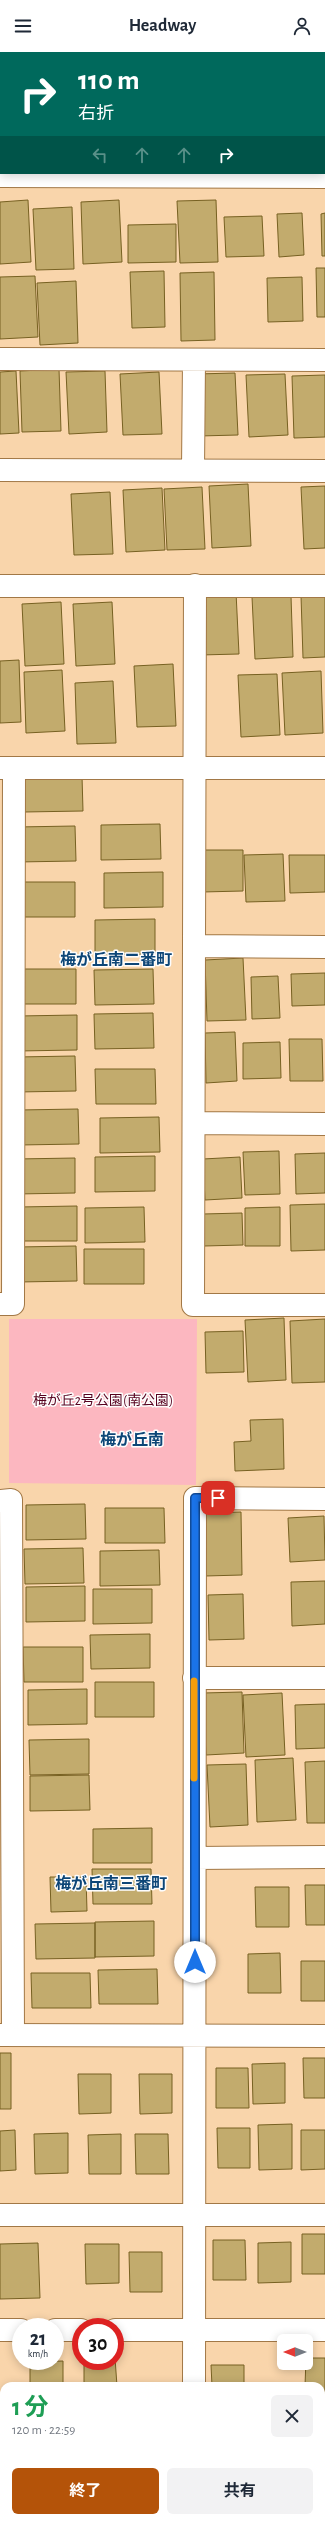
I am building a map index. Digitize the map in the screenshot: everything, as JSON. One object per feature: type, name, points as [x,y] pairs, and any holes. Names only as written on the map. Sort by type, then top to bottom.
[{"type":"street","points":[[0,176],[325,177]]},
{"type":"street","points":[[0,359],[194,361],[325,360]]},
{"type":"street","points":[[194,361],[194,469]]},
{"type":"street","points":[[0,470],[194,469],[325,471]]},
{"type":"street","points":[[195,585],[194,1305],[325,1305]]},
{"type":"street","points":[[0,586],[325,586]]},
{"type":"street","points":[[0,1304],[13,1304],[6,1124],[7,768],[325,768]]},
{"type":"street","points":[[194,946],[325,947]]},
{"type":"street","points":[[194,1123],[325,1124]]},
{"type":"street","points":[[194,2382],[195,1498],[325,1499]]},
{"type":"street","points":[[0,1501],[11,1500],[6,1679],[6,2035],[325,2036]]},
{"type":"street","points":[[194,1678],[325,1678]]},
{"type":"street","points":[[195,1858],[325,1857]]},
{"type":"street","points":[[0,2215],[325,2215]]},
{"type":"street","points":[[0,2330],[12,2330]]},
{"type":"street","points":[[124,2330],[325,2330]]},
{"type":"green space","name":"梅が丘2号公園(南公園)","points":[[9,1319],[197,1319],[196,1485],[9,1483]]},
{"type":"building","points":[[28,200],[31,262],[0,264],[0,202]]},
{"type":"building","points":[[119,200],[122,262],[83,264],[81,202]]},
{"type":"building","points":[[216,200],[218,262],[180,263],[177,201]]},
{"type":"building","points":[[72,207],[74,269],[36,270],[33,209]]},
{"type":"building","points":[[302,213],[304,255],[279,257],[277,214]]},
{"type":"building","points":[[325,213],[325,256],[322,256],[321,214]]},
{"type":"building","points":[[262,216],[264,256],[226,257],[224,217]]},
{"type":"building","points":[[176,224],[176,262],[128,263],[128,225]]},
{"type":"building","points":[[316,268],[325,268],[325,317],[317,317]]},
{"type":"building","points":[[164,271],[165,327],[132,328],[130,272]]},
{"type":"building","points":[[214,272],[215,340],[181,341],[180,273]]},
{"type":"building","points":[[35,276],[38,337],[0,339],[0,277]]},
{"type":"building","points":[[302,277],[303,321],[268,322],[267,278]]},
{"type":"building","points":[[76,281],[78,343],[40,345],[37,283]]},
{"type":"building","points":[[59,369],[61,431],[22,432],[20,371]]},
{"type":"building","points":[[16,371],[19,433],[0,434],[0,372]]},
{"type":"building","points":[[105,371],[107,432],[69,434],[66,372]]},
{"type":"building","points":[[159,372],[162,434],[123,435],[120,374]]},
{"type":"building","points":[[235,373],[238,435],[199,436],[196,374]]},
{"type":"building","points":[[285,374],[288,435],[249,437],[246,375]]},
{"type":"building","points":[[325,375],[325,437],[294,438],[292,376]]},
{"type":"building","points":[[248,484],[251,546],[212,548],[209,486]]},
{"type":"building","points":[[325,486],[325,548],[304,549],[301,487]]},
{"type":"building","points":[[202,487],[205,549],[167,550],[164,489]]},
{"type":"building","points":[[162,488],[165,550],[126,552],[123,490]]},
{"type":"building","points":[[110,492],[113,554],[74,555],[71,494]]},
{"type":"building","points":[[236,592],[239,654],[200,655],[198,594]]},
{"type":"building","points":[[325,595],[325,657],[303,658],[301,596]]},
{"type":"building","points":[[291,596],[293,657],[255,659],[252,597]]},
{"type":"building","points":[[61,602],[64,664],[25,666],[22,604]]},
{"type":"building","points":[[112,602],[115,664],[76,666],[73,604]]},
{"type":"building","points":[[19,660],[21,722],[0,723],[0,661]]},
{"type":"building","points":[[173,664],[176,726],[137,727],[134,666]]},
{"type":"building","points":[[62,670],[65,731],[26,733],[24,672]]},
{"type":"building","points":[[321,671],[323,733],[285,735],[282,673]]},
{"type":"building","points":[[277,674],[280,735],[241,737],[238,675]]},
{"type":"building","points":[[113,681],[116,743],[77,744],[75,683]]},
{"type":"building","points":[[82,776],[83,811],[24,812],[23,777]]},
{"type":"building","points":[[160,824],[161,859],[101,860],[101,825]]},
{"type":"building","points":[[75,826],[76,861],[17,862],[16,827]]},
{"type":"building","points":[[201,850],[243,850],[243,891],[202,892]]},
{"type":"building","points":[[283,854],[285,901],[246,902],[244,855]]},
{"type":"building","points":[[289,855],[325,855],[325,892],[290,893]]},
{"type":"building","points":[[163,872],[163,907],[104,908],[104,873]]},
{"type":"building","points":[[16,882],[75,882],[75,917],[16,917]]},
{"type":"building","points":[[155,919],[155,954],[95,955],[95,920]]},
{"type":"building","points":[[243,958],[246,1020],[207,1021],[205,960]]},
{"type":"building","points":[[17,969],[76,969],[76,1004],[17,1004]]},
{"type":"building","points":[[153,969],[154,1004],[95,1005],[94,970]]},
{"type":"building","points":[[325,973],[325,1005],[292,1006],[291,974]]},
{"type":"building","points":[[278,976],[280,1018],[252,1019],[251,977]]},
{"type":"building","points":[[153,1013],[154,1048],[95,1049],[94,1014]]},
{"type":"building","points":[[77,1015],[77,1050],[18,1051],[18,1016]]},
{"type":"building","points":[[235,1032],[237,1081],[206,1083],[205,1033]]},
{"type":"building","points":[[289,1039],[322,1039],[323,1081],[290,1081]]},
{"type":"building","points":[[280,1042],[281,1078],[243,1079],[243,1043]]},
{"type":"building","points":[[75,1056],[76,1091],[17,1092],[16,1057]]},
{"type":"building","points":[[95,1069],[155,1069],[156,1104],[96,1104]]},
{"type":"building","points":[[78,1109],[79,1144],[19,1145],[19,1110]]},
{"type":"building","points":[[159,1117],[160,1152],[100,1153],[100,1118]]},
{"type":"building","points":[[279,1151],[280,1194],[245,1195],[243,1152]]},
{"type":"building","points":[[325,1153],[325,1193],[296,1194],[295,1154]]},
{"type":"building","points":[[155,1156],[155,1191],[95,1192],[95,1157]]},
{"type":"building","points":[[240,1157],[242,1198],[205,1200],[203,1159]]},
{"type":"building","points":[[75,1158],[75,1193],[16,1194],[16,1159]]},
{"type":"building","points":[[325,1204],[325,1250],[291,1251],[290,1205]]},
{"type":"building","points":[[77,1206],[77,1241],[18,1241],[18,1207]]},
{"type":"building","points":[[144,1207],[145,1242],[85,1243],[85,1208]]},
{"type":"building","points":[[280,1207],[280,1246],[245,1246],[245,1208]]},
{"type":"building","points":[[242,1213],[243,1245],[204,1246],[203,1214]]},
{"type":"building","points":[[76,1246],[77,1281],[18,1282],[17,1247]]},
{"type":"building","points":[[84,1249],[144,1249],[144,1284],[84,1284]]},
{"type":"building","points":[[284,1318],[286,1380],[248,1382],[245,1320]]},
{"type":"building","points":[[325,1319],[325,1382],[292,1383],[290,1321]]},
{"type":"building","points":[[243,1331],[244,1372],[206,1373],[205,1332]]},
{"type":"building","points":[[283,1419],[284,1469],[235,1471],[234,1442],[251,1441],[250,1420]]},
{"type":"building","points":[[85,1504],[86,1539],[26,1540],[26,1505]]},
{"type":"building","points":[[105,1508],[164,1508],[165,1543],[105,1543]]},
{"type":"building","points":[[241,1512],[242,1575],[205,1576],[205,1513]]},
{"type":"building","points":[[324,1516],[325,1560],[290,1562],[288,1518]]},
{"type":"building","points":[[83,1548],[84,1583],[25,1584],[24,1549]]},
{"type":"building","points":[[159,1550],[160,1585],[100,1586],[100,1551]]},
{"type":"building","points":[[325,1581],[325,1624],[292,1626],[291,1582]]},
{"type":"building","points":[[85,1586],[85,1621],[26,1622],[26,1587]]},
{"type":"building","points":[[93,1589],[152,1589],[152,1623],[93,1624]]},
{"type":"building","points":[[243,1594],[244,1639],[209,1640],[208,1595]]},
{"type":"building","points":[[150,1634],[150,1668],[91,1669],[90,1635]]},
{"type":"building","points":[[23,1647],[83,1647],[83,1682],[24,1682]]},
{"type":"building","points":[[95,1682],[154,1682],[154,1717],[95,1717]]},
{"type":"building","points":[[87,1689],[87,1724],[28,1725],[28,1690]]},
{"type":"building","points":[[242,1692],[244,1753],[206,1755],[203,1693]]},
{"type":"building","points":[[282,1693],[285,1755],[246,1757],[243,1695]]},
{"type":"building","points":[[325,1704],[325,1748],[296,1749],[295,1705]]},
{"type":"building","points":[[89,1739],[89,1774],[30,1775],[29,1740]]},
{"type":"building","points":[[293,1758],[296,1820],[257,1822],[255,1760]]},
{"type":"building","points":[[325,1761],[325,1823],[307,1823],[305,1762]]},
{"type":"building","points":[[246,1764],[248,1825],[210,1827],[207,1765]]},
{"type":"building","points":[[89,1775],[90,1810],[30,1811],[30,1776]]},
{"type":"building","points":[[152,1828],[152,1863],[93,1863],[93,1829]]},
{"type":"building","points":[[92,1869],[151,1869],[152,1904],[93,1904]]},
{"type":"building","points":[[50,1877],[86,1877],[87,1911],[51,1912]]},
{"type":"building","points":[[305,1885],[325,1885],[325,1925],[306,1925]]},
{"type":"building","points":[[255,1887],[289,1887],[289,1927],[256,1927]]},
{"type":"building","points":[[154,1921],[154,1956],[95,1957],[95,1922]]},
{"type":"building","points":[[95,1923],[95,1958],[36,1959],[35,1924]]},
{"type":"building","points":[[280,1953],[281,1993],[248,1993],[248,1954]]},
{"type":"building","points":[[301,1961],[325,1961],[325,2001],[301,2001]]},
{"type":"building","points":[[157,1969],[158,2004],[99,2004],[98,1970]]},
{"type":"building","points":[[31,1973],[90,1973],[91,2008],[32,2008]]},
{"type":"building","points":[[0,2053],[11,2053],[11,2109],[0,2109]]},
{"type":"building","points":[[303,2058],[325,2058],[325,2098],[304,2098]]},
{"type":"building","points":[[285,2063],[285,2103],[253,2104],[252,2064]]},
{"type":"building","points":[[216,2068],[248,2068],[249,2108],[216,2108]]},
{"type":"building","points":[[78,2074],[111,2074],[111,2113],[79,2114]]},
{"type":"building","points":[[139,2074],[172,2074],[172,2113],[140,2114]]},
{"type":"building","points":[[292,2124],[292,2169],[259,2170],[258,2125]]},
{"type":"building","points":[[217,2128],[250,2128],[250,2168],[218,2168]]},
{"type":"building","points":[[15,2130],[16,2170],[0,2171],[0,2131]]},
{"type":"building","points":[[301,2130],[325,2130],[325,2169],[301,2170]]},
{"type":"building","points":[[68,2133],[68,2173],[35,2174],[34,2134]]},
{"type":"building","points":[[121,2134],[121,2174],[89,2174],[88,2135]]},
{"type":"building","points":[[135,2134],[168,2134],[169,2174],[136,2174]]},
{"type":"building","points":[[302,2234],[325,2234],[325,2274],[302,2274]]},
{"type":"building","points":[[213,2240],[245,2240],[246,2280],[213,2280]]},
{"type":"building","points":[[291,2242],[291,2282],[258,2283],[258,2243]]},
{"type":"building","points":[[38,2243],[40,2298],[0,2299],[0,2244]]},
{"type":"building","points":[[85,2244],[119,2244],[119,2283],[86,2284]]},
{"type":"building","points":[[129,2252],[162,2252],[162,2292],[130,2292]]},
{"type":"building","points":[[313,2358],[325,2358],[325,2382],[305,2382],[306,2370],[313,2370]]},
{"type":"building","points":[[211,2365],[244,2365],[244,2382],[212,2382]]},
{"type":"building","points":[[30,2370],[63,2370],[63,2382],[30,2382]]},
{"type":"building","points":[[84,2370],[116,2370],[117,2382],[84,2382]]},
{"type":"slow traffic","points":[[194,1681],[194,1778]]},
{"type":"district","name":"梅が丘南二番町","points":[[116,960]]},
{"type":"district","name":"梅が丘南","points":[[132,1440]]},
{"type":"district","name":"梅が丘南三番町","points":[[111,1884]]},
{"type":"route","points":[[195,1962],[195,1498],[218,1498]]}]
